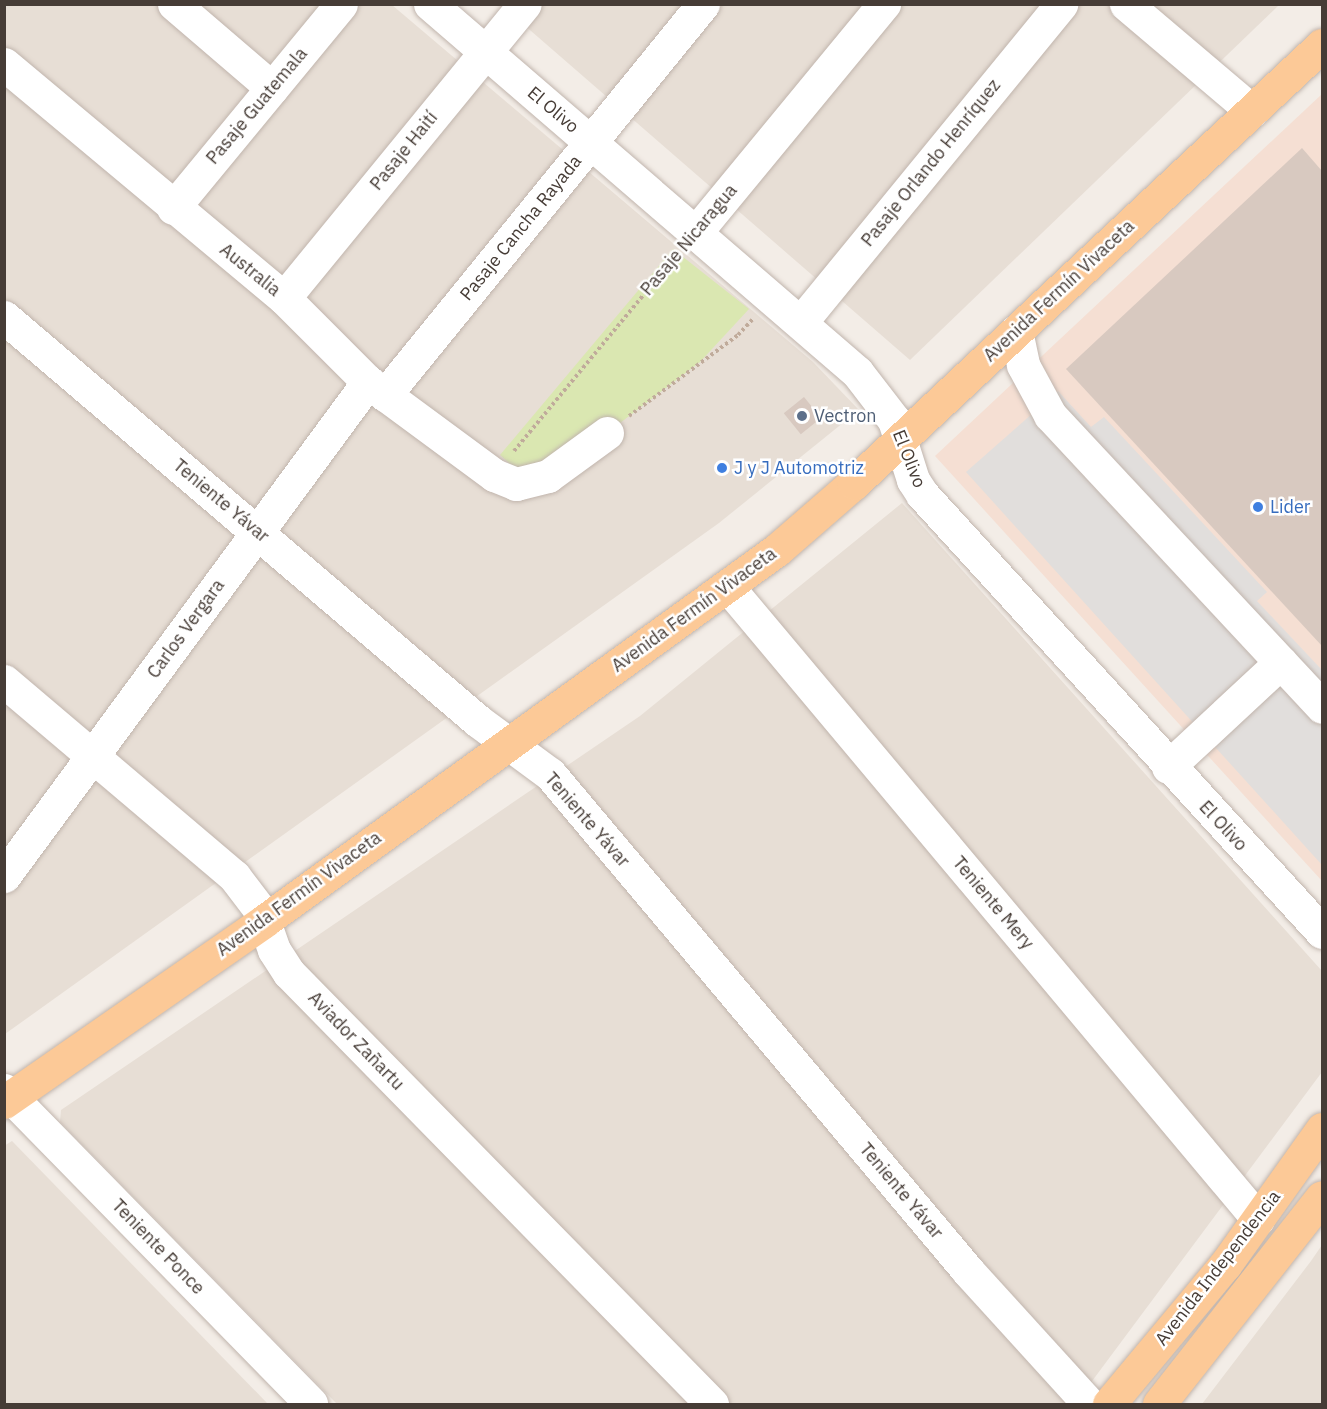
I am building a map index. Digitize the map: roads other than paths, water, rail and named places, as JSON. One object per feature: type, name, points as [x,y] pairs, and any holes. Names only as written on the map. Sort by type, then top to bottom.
[{"type":"main road","name":"Avenida Fermín Vivaceta","points":[[7,1096],[264,921],[728,587],[819,514],[1323,45]]},
{"type":"main road","name":"Avenida Independencia","points":[[1109,1404],[1225,1265],[1323,1129]]},
{"type":"main road","points":[[1159,1404],[1323,1197]]},
{"type":"street","points":[[174,4],[272,88]]},
{"type":"street","name":"Pasaje Guatemala","points":[[173,208],[341,4]]},
{"type":"street","name":"El Olivo","points":[[430,4],[857,372],[887,411],[900,437],[913,480],[922,494],[1168,767],[1323,932]]},
{"type":"street","name":"Pasaje Haití","points":[[284,298],[525,4]]},
{"type":"street","name":"Pasaje Cancha Rayada","points":[[376,389],[591,142],[703,4]]},
{"type":"street","name":"Pasaje Nicaragua","points":[[696,232],[884,4]]},
{"type":"street","name":"Pasaje Orlando Henríquez","points":[[801,322],[1061,4]]},
{"type":"street","points":[[1126,4],[1252,111]]},
{"type":"street","name":"Australia","points":[[4,64],[173,208],[284,298],[376,389],[494,475],[516,484],[548,476],[607,433]]},
{"type":"street","name":"Teniente Yávar","points":[[4,317],[509,744],[550,774],[968,1271],[1089,1404]]},
{"type":"street","points":[[1016,331],[1023,365],[1050,415],[1323,707]]},
{"type":"street","name":"Carlos Vergara","points":[[4,876],[257,531],[376,389]]},
{"type":"street","name":"Teniente Mery","points":[[728,587],[1258,1219]]},
{"type":"street","points":[[1168,767],[1281,662]]},
{"type":"street","name":"Aviador Zañartu","points":[[4,681],[234,876],[252,897],[264,921],[274,950],[289,973],[712,1404]]},
{"type":"street","name":"Teniente Ponce","points":[[7,1096],[311,1404]]},
{"type":"place","name":"Vectron","points":[[802,416]]},
{"type":"place","name":"J y J Automotriz","points":[[722,468]]},
{"type":"place","name":"Lider","points":[[1258,507]]}]
